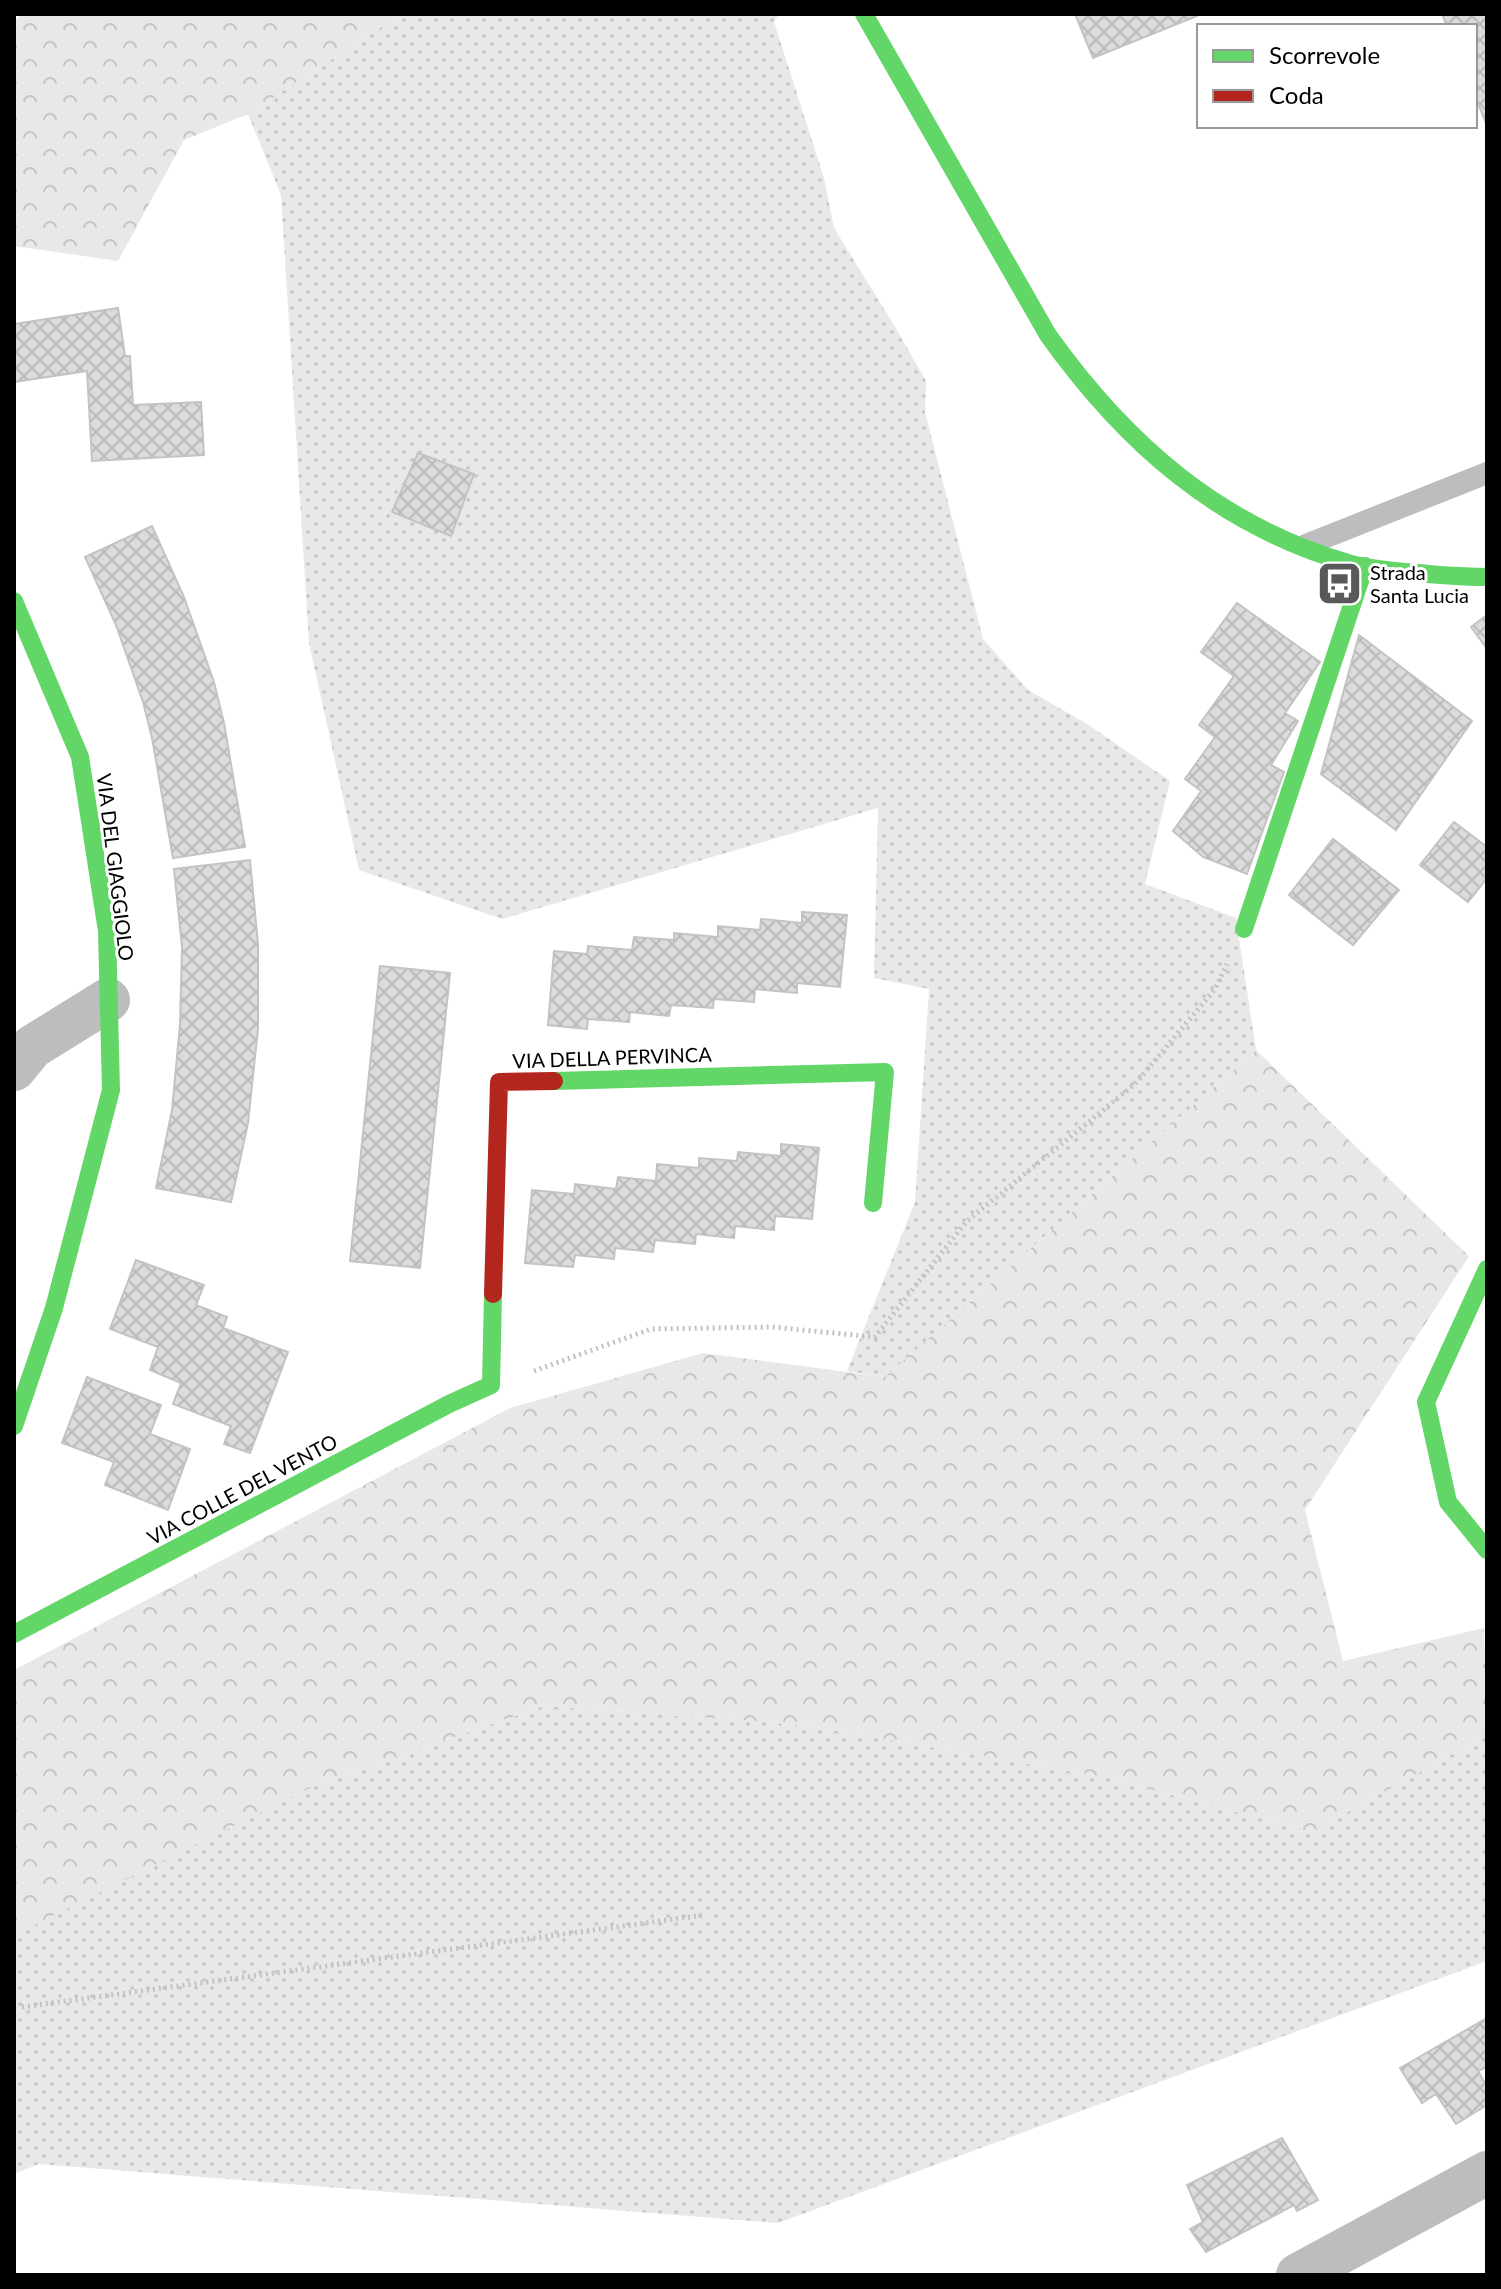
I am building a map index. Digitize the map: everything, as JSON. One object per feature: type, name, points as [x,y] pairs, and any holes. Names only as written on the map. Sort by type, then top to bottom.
[{"type":"street","points":[[864,14],[1070,369],[1125,430],[1177,477],[1234,515],[1276,537],[1350,564],[1455,578],[1487,577]]},
{"type":"street","points":[[1244,929],[1365,566]]},
{"type":"street","name":"VIA DEL GIAGGIOLO","points":[[14,601],[80,757],[107,931],[111,1090],[54,1308],[14,1426]]},
{"type":"street","points":[[14,1069],[32,1047],[108,1000]]},
{"type":"street","name":"VIA DELLA PERVINCA","points":[[491,1385],[499,1082],[885,1072],[873,1203]]},
{"type":"street","points":[[1487,1269],[1426,1402],[1448,1502],[1487,1550]]},
{"type":"street","name":"VIA COLLE DEL VENTO","points":[[14,1634],[449,1404],[491,1385]]},
{"type":"street","points":[[1298,2275],[1487,2173]]},
{"type":"lane","points":[[1302,546],[1487,473]]},
{"type":"path","points":[[22,2007],[705,1915]]},
{"type":"green space","points":[[22,14],[401,14],[248,114],[184,140],[118,261],[14,246],[14,22]]},
{"type":"green space","points":[[401,14],[779,14],[774,22],[824,178],[834,228],[926,381],[925,412],[983,639],[1028,690],[1087,724],[1170,781],[1145,884],[1236,918],[1256,1050],[885,1377],[847,1371],[915,1202],[929,989],[874,978],[878,808],[502,919],[359,870],[309,643],[281,195],[248,114]]},
{"type":"green space","points":[[1256,1050],[1469,1256],[1305,1510],[1343,1661],[1484,1628],[1487,1735],[1311,1832],[1109,1778],[804,1725],[544,1706],[316,1785],[14,1935],[14,1670],[510,1408],[703,1353],[885,1377]]},
{"type":"green space","points":[[544,1706],[804,1725],[1109,1778],[1311,1832],[1487,1735],[1487,1961],[778,2223],[39,2164],[14,2174],[14,1934],[316,1785]]},
{"type":"building","points":[[1075,14],[1196,14],[1197,16],[1093,58]]},
{"type":"building","points":[[1442,14],[1487,14],[1487,126],[1477,101],[1477,24],[1446,24]]},
{"type":"building","points":[[118,308],[125,356],[130,356],[133,405],[201,402],[204,455],[92,461],[87,371],[14,382],[14,324]]},
{"type":"building","points":[[418,453],[474,474],[451,536],[392,512]]},
{"type":"building","points":[[152,526],[184,597],[214,682],[245,847],[173,858],[143,702],[116,625],[85,557]]},
{"type":"building","points":[[1237,603],[1320,662],[1285,713],[1298,721],[1271,765],[1284,772],[1247,874],[1203,857],[1173,831],[1201,791],[1185,779],[1215,737],[1199,725],[1234,676],[1201,652]]},
{"type":"building","points":[[1487,615],[1487,649],[1471,627]]},
{"type":"building","points":[[1359,635],[1472,721],[1396,830],[1321,774]]},
{"type":"building","points":[[1454,822],[1487,847],[1487,878],[1468,902],[1420,865]]},
{"type":"building","points":[[1333,839],[1399,890],[1353,945],[1289,895]]},
{"type":"building","points":[[250,860],[258,944],[258,1029],[248,1123],[231,1202],[156,1188],[172,1110],[180,1024],[182,947],[174,869]]},
{"type":"building","points":[[802,912],[847,915],[840,987],[797,983],[797,993],[755,989],[754,1002],[714,999],[713,1008],[671,1005],[669,1016],[630,1012],[629,1022],[588,1019],[587,1029],[548,1025],[554,951],[587,954],[588,946],[632,950],[634,937],[674,940],[674,933],[718,937],[718,926],[760,930],[761,919],[802,923]]},
{"type":"building","points":[[380,966],[450,973],[420,1268],[350,1261]]},
{"type":"building","points":[[781,1144],[819,1148],[812,1219],[775,1216],[774,1230],[735,1226],[734,1238],[696,1234],[695,1244],[655,1240],[653,1252],[615,1248],[614,1259],[575,1255],[573,1267],[525,1263],[532,1190],[574,1194],[575,1184],[616,1189],[618,1177],[656,1181],[657,1164],[699,1168],[699,1158],[737,1161],[738,1152],[781,1156]]},
{"type":"building","points":[[136,1260],[204,1285],[196,1305],[227,1317],[223,1328],[288,1352],[250,1453],[224,1444],[231,1426],[173,1404],[181,1383],[150,1370],[158,1347],[110,1329]]},
{"type":"building","points":[[87,1377],[161,1405],[150,1434],[190,1449],[168,1510],[105,1485],[114,1462],[62,1443]]},
{"type":"building","points":[[1487,2018],[1487,2067],[1478,2071],[1487,2087],[1487,2105],[1456,2124],[1436,2094],[1422,2103],[1400,2068]]},
{"type":"building","points":[[1282,2138],[1318,2200],[1297,2211],[1294,2205],[1206,2252],[1190,2229],[1203,2222],[1187,2185]]},
{"type":"traffic: fast","points":[[864,14],[1048,335],[1109,411],[1142,445],[1216,503],[1257,527],[1301,547],[1366,567],[1487,577]]},
{"type":"traffic: fast","points":[[1244,929],[1365,566]]},
{"type":"traffic: fast","points":[[14,601],[80,757],[107,931],[111,1090],[54,1308],[14,1426]]},
{"type":"traffic: fast","points":[[554,1081],[885,1072],[873,1203]]},
{"type":"traffic: fast","points":[[1487,1269],[1426,1402],[1448,1502],[1487,1550]]},
{"type":"traffic: fast","points":[[14,1634],[449,1404],[491,1385],[493,1294]]},
{"type":"traffic: jam","points":[[493,1294],[499,1082],[554,1081]]},
{"type":"place","name":"Strada Santa Lucia","points":[[1339,583]]}]
